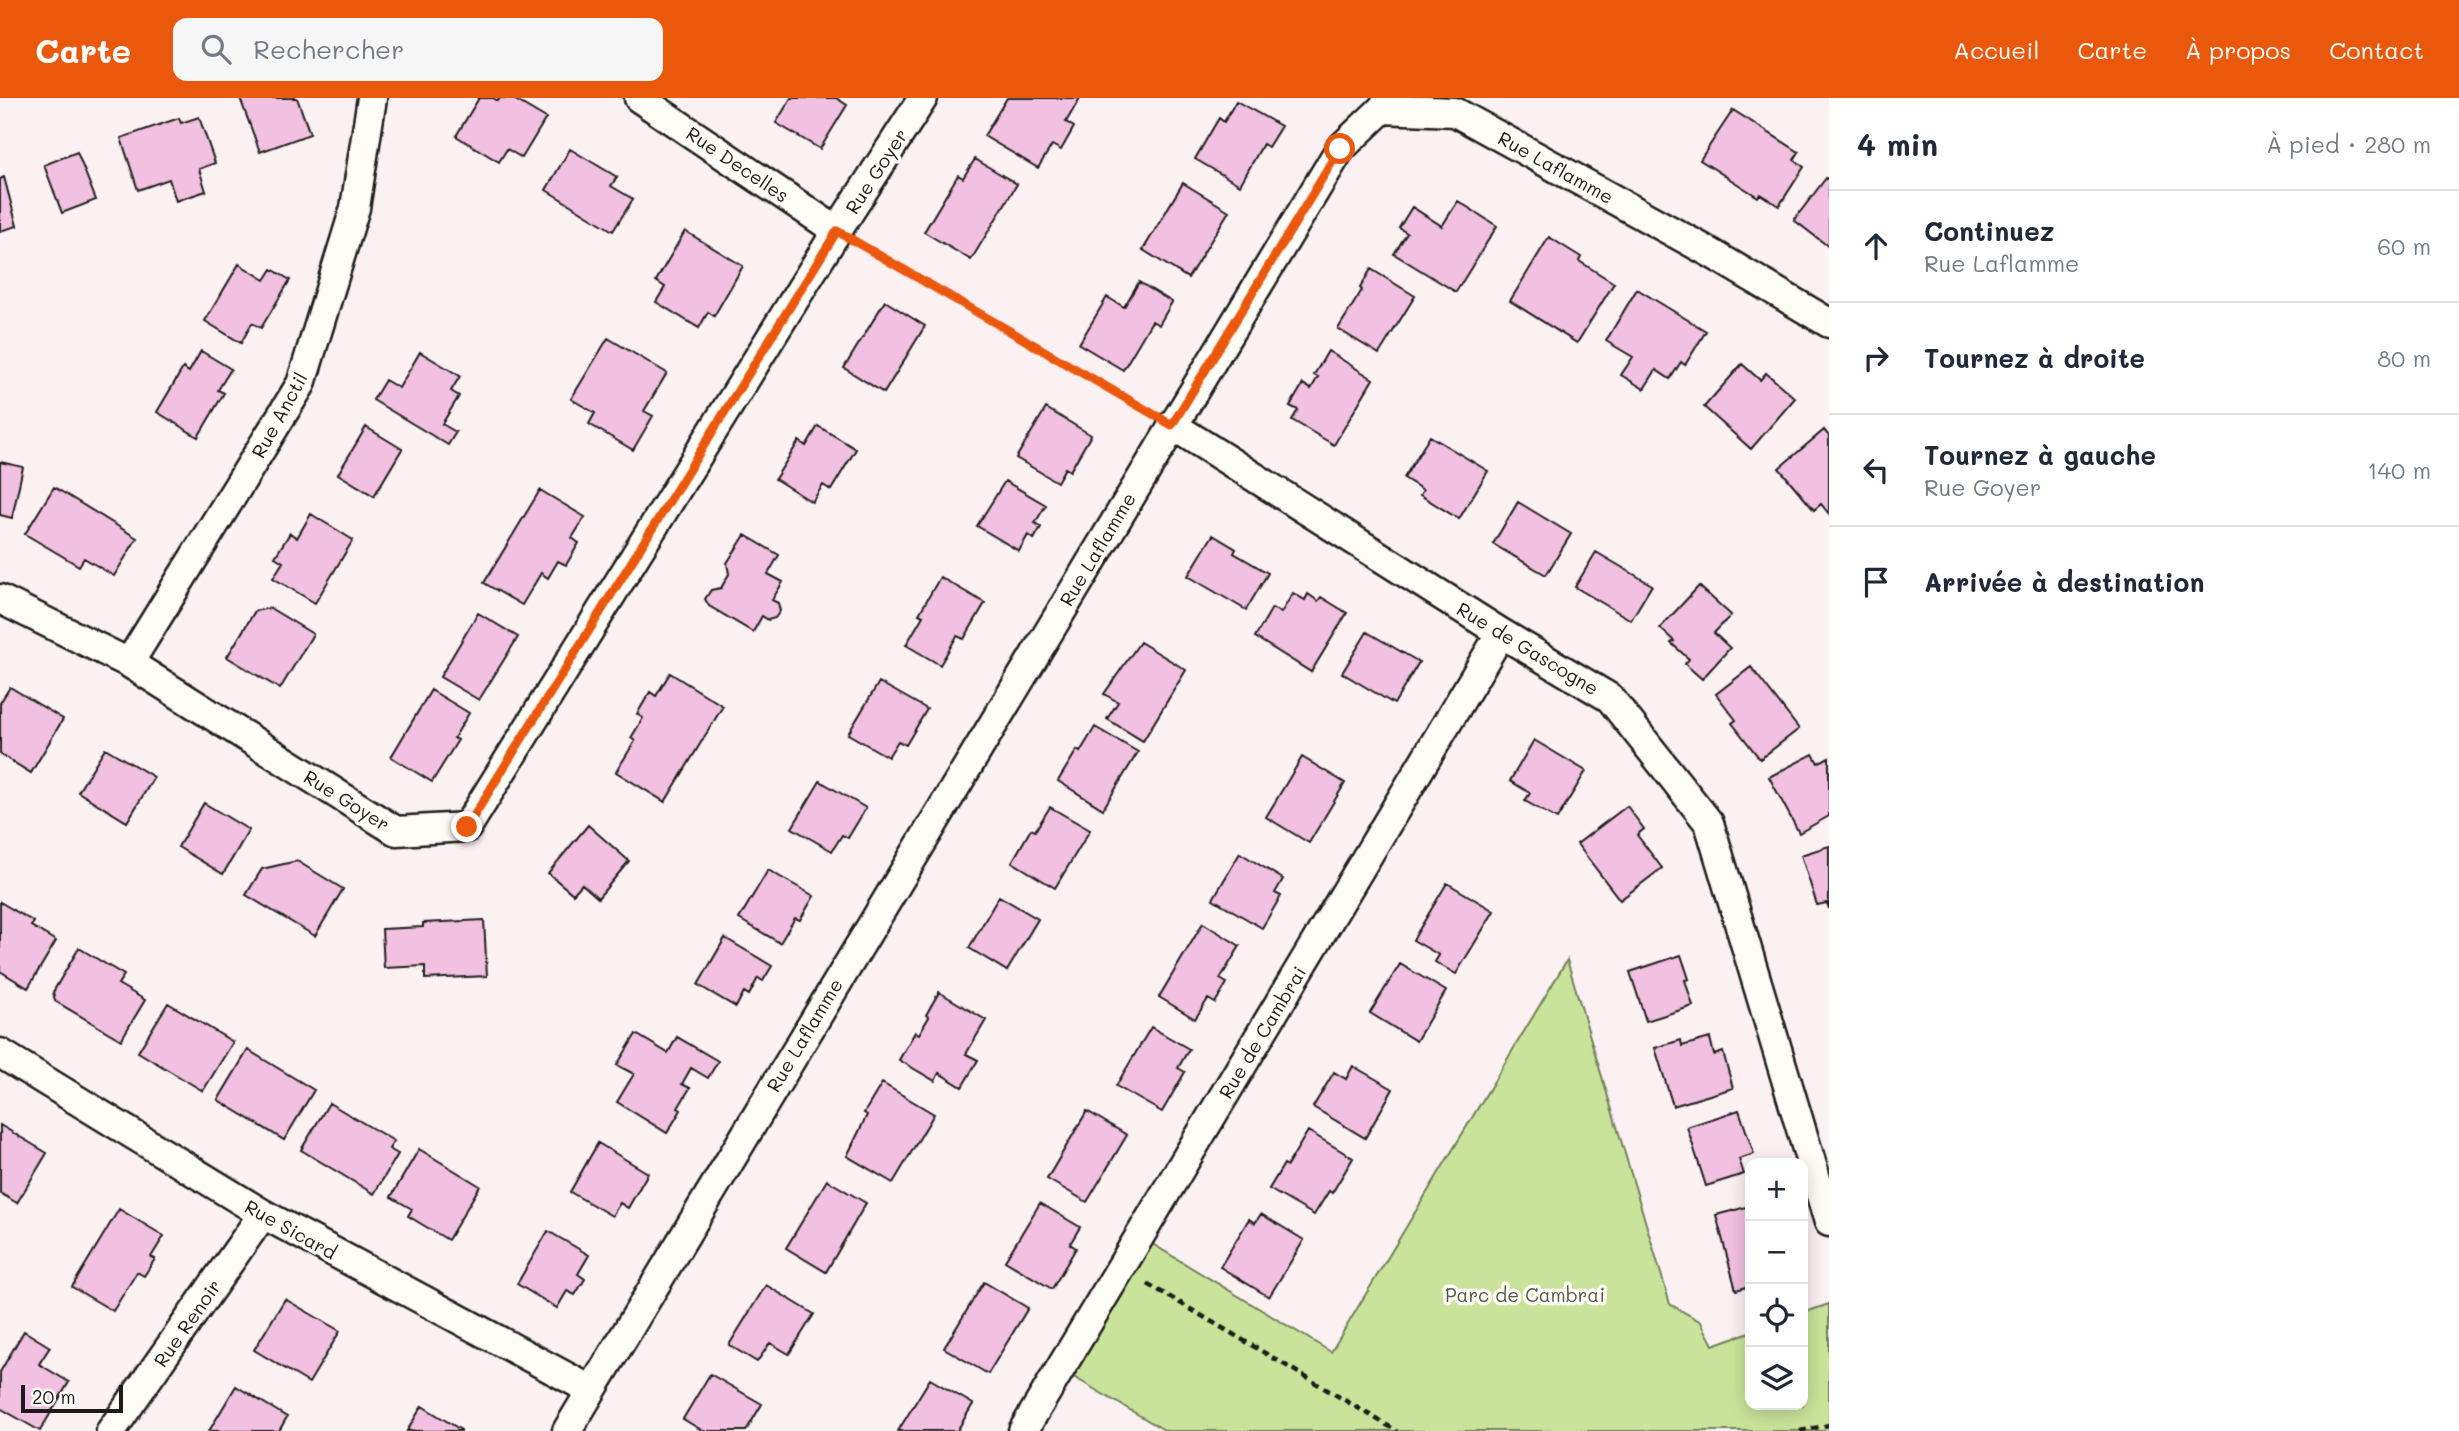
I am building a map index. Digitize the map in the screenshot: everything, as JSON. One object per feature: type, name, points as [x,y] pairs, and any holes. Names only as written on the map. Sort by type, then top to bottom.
[{"type":"street","name":"Rue Anctil","points":[[129,663],[301,384],[355,208],[372,98]]},
{"type":"street","name":"Rue Decelles","points":[[639,98],[837,231]]},
{"type":"street","name":"Rue Goyer","points":[[0,599],[129,663],[396,831],[467,827],[837,231],[923,98]]},
{"type":"street","name":"Rue Laflamme","points":[[566,1431],[1340,149],[1382,109],[1455,112],[1699,246],[1829,323]]},
{"type":"street","name":"Rue de Gascogne","points":[[1172,425],[1502,634],[1611,698],[1709,823],[1829,1222]]},
{"type":"street","name":"Rue de Cambrai","points":[[1023,1431],[1502,634]]},
{"type":"street","name":"Rue Sicard","points":[[0,1053],[263,1214],[591,1390]]},
{"type":"street","name":"Rue Renoir","points":[[111,1431],[263,1214]]},
{"type":"path","points":[[837,231],[1172,425]]},
{"type":"path","points":[[1120,1268],[1398,1431]]},
{"type":"path","points":[[1800,1431],[1829,1425]]},
{"type":"green space","name":"Parc de Cambrai","points":[[1567,960],[1670,1304],[1701,1322],[1713,1345],[1745,1334],[1745,1410],[1808,1410],[1808,1311],[1829,1304],[1829,1431],[1166,1431],[1060,1369],[1139,1236],[1331,1352]]},
{"type":"building","points":[[240,98],[297,98],[310,134],[260,152]]},
{"type":"building","points":[[479,98],[493,98],[498,101],[500,98],[512,98],[546,118],[522,158],[507,149],[499,162],[456,136]]},
{"type":"building","points":[[791,98],[836,98],[847,105],[820,149],[776,123]]},
{"type":"building","points":[[1007,98],[1080,98],[1066,122],[1074,127],[1061,150],[1052,145],[1038,168],[984,136]]},
{"type":"building","points":[[1236,101],[1281,126],[1268,147],[1263,144],[1240,185],[1195,159],[1219,118],[1224,122]]},
{"type":"building","points":[[1733,110],[1799,152],[1794,160],[1804,167],[1779,206],[1760,194],[1758,197],[1700,160]]},
{"type":"building","points":[[199,117],[215,163],[199,169],[206,191],[176,201],[169,179],[138,190],[121,138],[179,118],[181,123]]},
{"type":"building","points":[[570,149],[617,177],[611,186],[633,199],[613,231],[546,190]]},
{"type":"building","points":[[77,152],[96,200],[62,213],[44,165]]},
{"type":"building","points":[[975,159],[1017,184],[971,260],[924,232],[958,175],[963,178]]},
{"type":"building","points":[[4,177],[17,226],[0,231],[0,179]]},
{"type":"building","points":[[1826,178],[1829,180],[1829,247],[1794,220]]},
{"type":"building","points":[[1183,183],[1229,211],[1188,278],[1143,250]]},
{"type":"building","points":[[1458,201],[1497,226],[1456,292],[1394,254],[1407,233],[1399,228],[1412,207],[1442,226]]},
{"type":"building","points":[[685,231],[743,266],[714,316],[708,312],[699,328],[656,302],[665,287],[656,281]]},
{"type":"building","points":[[1549,237],[1581,257],[1579,261],[1614,283],[1577,343],[1510,301]]},
{"type":"building","points":[[239,264],[265,280],[272,269],[290,280],[261,328],[252,323],[241,343],[205,321]]},
{"type":"building","points":[[1371,269],[1415,296],[1379,354],[1338,329],[1362,290],[1360,288]]},
{"type":"building","points":[[1139,282],[1172,302],[1159,325],[1152,321],[1123,370],[1079,344],[1107,297],[1124,307]]},
{"type":"building","points":[[1637,289],[1706,331],[1685,365],[1681,362],[1670,379],[1656,370],[1644,389],[1621,375],[1633,357],[1606,341]]},
{"type":"building","points":[[885,301],[925,326],[884,393],[844,368]]},
{"type":"building","points":[[608,338],[667,373],[644,411],[653,416],[633,450],[589,424],[595,413],[571,399]]},
{"type":"building","points":[[201,351],[231,369],[218,390],[224,393],[198,437],[157,412],[183,368],[189,372]]},
{"type":"building","points":[[1328,351],[1373,379],[1334,445],[1292,420],[1298,410],[1290,406],[1303,384],[1311,389],[1318,377],[1314,375]]},
{"type":"building","points":[[420,352],[460,376],[451,391],[459,396],[442,424],[456,432],[448,445],[373,400],[385,380],[399,388]]},
{"type":"building","points":[[1742,364],[1760,380],[1766,373],[1795,398],[1751,449],[1704,407]]},
{"type":"building","points":[[1046,408],[1091,435],[1070,471],[1065,468],[1057,482],[1016,458]]},
{"type":"building","points":[[818,426],[856,449],[831,490],[823,485],[812,502],[775,479],[799,441],[806,446]]},
{"type":"building","points":[[366,427],[402,449],[374,496],[338,474]]},
{"type":"building","points":[[1824,430],[1829,436],[1829,514],[1821,504],[1814,510],[1779,468]]},
{"type":"building","points":[[1430,436],[1488,471],[1459,519],[1420,495],[1423,490],[1404,478]]},
{"type":"building","points":[[0,462],[23,467],[12,518],[0,515]]},
{"type":"building","points":[[1005,481],[1046,505],[1035,523],[1041,527],[1034,539],[1028,535],[1019,551],[977,526]]},
{"type":"building","points":[[54,487],[137,538],[114,576],[84,558],[79,566],[25,534]]},
{"type":"building","points":[[540,490],[585,517],[572,538],[579,543],[566,565],[558,561],[548,578],[541,573],[522,605],[484,583]]},
{"type":"building","points":[[1518,502],[1571,534],[1546,575],[1493,544]]},
{"type":"building","points":[[311,514],[353,540],[315,603],[273,578],[283,562],[275,557],[290,533],[297,538]]},
{"type":"building","points":[[745,535],[779,555],[768,574],[783,582],[772,600],[778,603],[780,611],[775,618],[768,620],[762,616],[753,632],[709,606],[705,599],[711,590],[721,588],[729,574],[727,563]]},
{"type":"building","points":[[1213,535],[1236,549],[1234,553],[1268,573],[1246,610],[1188,576]]},
{"type":"building","points":[[1596,552],[1652,585],[1631,620],[1575,587]]},
{"type":"building","points":[[940,577],[985,603],[964,639],[957,636],[940,665],[906,645],[923,616],[919,614]]},
{"type":"building","points":[[1699,586],[1731,615],[1714,633],[1730,648],[1702,679],[1685,664],[1689,659],[1671,643],[1674,641],[1660,628]]},
{"type":"building","points":[[1293,593],[1305,600],[1308,594],[1318,601],[1321,597],[1347,613],[1311,672],[1255,637],[1272,608],[1281,613]]},
{"type":"building","points":[[270,608],[313,634],[280,689],[227,657],[255,611]]},
{"type":"building","points":[[478,613],[518,637],[479,700],[440,677]]},
{"type":"building","points":[[1367,632],[1419,662],[1394,704],[1342,673]]},
{"type":"building","points":[[1140,642],[1186,670],[1143,741],[1107,719],[1118,702],[1104,694]]},
{"type":"building","points":[[1751,667],[1799,729],[1760,759],[1732,723],[1736,720],[1716,694]]},
{"type":"building","points":[[670,673],[723,706],[665,802],[616,772],[635,741],[631,738],[643,718],[637,714],[650,692],[656,696]]},
{"type":"building","points":[[879,682],[927,709],[906,745],[898,741],[888,757],[848,734]]},
{"type":"building","points":[[10,687],[63,719],[31,773],[0,754],[0,703]]},
{"type":"building","points":[[431,690],[469,713],[454,738],[458,740],[432,782],[391,757]]},
{"type":"building","points":[[1095,727],[1138,752],[1103,809],[1058,781]]},
{"type":"building","points":[[1534,740],[1586,771],[1557,819],[1525,801],[1530,793],[1510,781]]},
{"type":"building","points":[[105,748],[154,777],[127,822],[78,792]]},
{"type":"building","points":[[1813,754],[1818,763],[1829,757],[1829,816],[1799,833],[1769,777]]},
{"type":"building","points":[[1302,757],[1345,783],[1309,843],[1266,817]]},
{"type":"building","points":[[820,781],[866,808],[848,838],[842,835],[832,851],[792,828]]},
{"type":"building","points":[[204,803],[249,830],[223,874],[178,847]]},
{"type":"building","points":[[1627,806],[1644,829],[1637,835],[1662,868],[1620,900],[1577,844]]},
{"type":"building","points":[[1050,807],[1090,830],[1055,888],[1012,862],[1031,829],[1035,831]]},
{"type":"building","points":[[588,825],[629,861],[598,898],[582,884],[573,894],[548,873]]},
{"type":"building","points":[[1829,846],[1829,909],[1827,903],[1817,905],[1801,855]]},
{"type":"building","points":[[1240,853],[1283,879],[1275,893],[1281,896],[1262,928],[1213,899]]},
{"type":"building","points":[[297,861],[343,889],[315,936],[246,895],[262,869]]},
{"type":"building","points":[[768,870],[814,896],[800,920],[795,918],[780,943],[739,919]]},
{"type":"building","points":[[1447,883],[1494,911],[1456,974],[1435,962],[1439,955],[1413,940]]},
{"type":"building","points":[[999,896],[1038,919],[1007,971],[969,948]]},
{"type":"building","points":[[0,902],[34,922],[31,926],[56,941],[28,988],[0,971]]},
{"type":"building","points":[[484,920],[487,976],[425,979],[425,966],[384,968],[382,929],[423,927],[423,923]]},
{"type":"building","points":[[1203,923],[1240,946],[1220,979],[1227,983],[1215,1003],[1208,999],[1195,1019],[1159,997]]},
{"type":"building","points":[[725,938],[772,966],[763,981],[758,978],[749,995],[744,992],[736,1007],[698,985]]},
{"type":"building","points":[[79,948],[124,975],[118,984],[145,1000],[121,1040],[55,1001],[53,992]]},
{"type":"building","points":[[1681,955],[1689,979],[1685,980],[1693,1006],[1646,1021],[1630,972]]},
{"type":"building","points":[[1400,964],[1446,991],[1416,1041],[1370,1013]]},
{"type":"building","points":[[939,992],[986,1020],[966,1054],[978,1060],[962,1087],[939,1073],[935,1081],[899,1060],[915,1032],[919,1034],[929,1017],[926,1015]]},
{"type":"building","points":[[168,1003],[233,1042],[203,1091],[138,1052]]},
{"type":"building","points":[[1151,1027],[1189,1049],[1178,1068],[1185,1072],[1162,1112],[1116,1086]]},
{"type":"building","points":[[636,1034],[668,1053],[677,1037],[718,1061],[708,1078],[691,1068],[682,1084],[690,1088],[667,1133],[617,1102],[634,1074],[617,1065]]},
{"type":"building","points":[[1710,1038],[1714,1055],[1723,1052],[1733,1088],[1673,1106],[1655,1048],[1681,1040],[1682,1046]]},
{"type":"building","points":[[248,1050],[314,1090],[284,1140],[218,1100]]},
{"type":"building","points":[[1353,1066],[1393,1089],[1365,1138],[1313,1107],[1334,1072],[1346,1079]]},
{"type":"building","points":[[882,1083],[934,1114],[893,1183],[847,1156],[867,1115],[864,1113]]},
{"type":"building","points":[[329,1103],[394,1141],[389,1149],[398,1154],[374,1194],[301,1150]]},
{"type":"building","points":[[1739,1110],[1754,1154],[1739,1159],[1744,1174],[1706,1186],[1687,1127]]},
{"type":"building","points":[[1087,1111],[1127,1135],[1087,1202],[1047,1179]]},
{"type":"building","points":[[0,1125],[47,1153],[17,1203],[0,1193]]},
{"type":"building","points":[[1308,1131],[1353,1158],[1332,1193],[1329,1191],[1314,1215],[1269,1189],[1284,1164],[1287,1166]]},
{"type":"building","points":[[598,1143],[648,1173],[628,1208],[620,1203],[612,1216],[570,1192]]},
{"type":"building","points":[[419,1149],[480,1186],[448,1240],[408,1216],[412,1209],[391,1197]]},
{"type":"building","points":[[827,1180],[866,1203],[826,1272],[786,1248]]},
{"type":"building","points":[[1040,1203],[1080,1227],[1070,1244],[1076,1248],[1052,1289],[1005,1261]]},
{"type":"building","points":[[1745,1207],[1745,1287],[1736,1290],[1716,1215]]},
{"type":"building","points":[[119,1209],[164,1236],[151,1257],[155,1259],[144,1276],[137,1272],[113,1311],[72,1287]]},
{"type":"building","points":[[1261,1214],[1304,1240],[1269,1297],[1220,1267],[1249,1219],[1255,1223]]},
{"type":"building","points":[[548,1231],[589,1255],[578,1274],[585,1279],[575,1295],[567,1291],[557,1308],[517,1284]]},
{"type":"building","points":[[984,1282],[1028,1308],[988,1374],[944,1348]]},
{"type":"building","points":[[766,1285],[814,1314],[789,1354],[770,1343],[757,1362],[729,1345]]},
{"type":"building","points":[[285,1299],[340,1331],[309,1383],[254,1350]]},
{"type":"building","points":[[24,1331],[50,1347],[39,1364],[69,1382],[40,1431],[0,1408],[0,1372]]},
{"type":"building","points":[[710,1374],[762,1404],[746,1431],[703,1431],[683,1419]]},
{"type":"building","points":[[930,1379],[973,1404],[957,1431],[898,1431]]},
{"type":"building","points":[[236,1386],[287,1417],[279,1431],[209,1431]]},
{"type":"building","points":[[422,1406],[461,1430],[461,1431],[407,1431]]},
{"type":"route","points":[[467,827],[837,231],[1172,425],[1340,149]]}]
